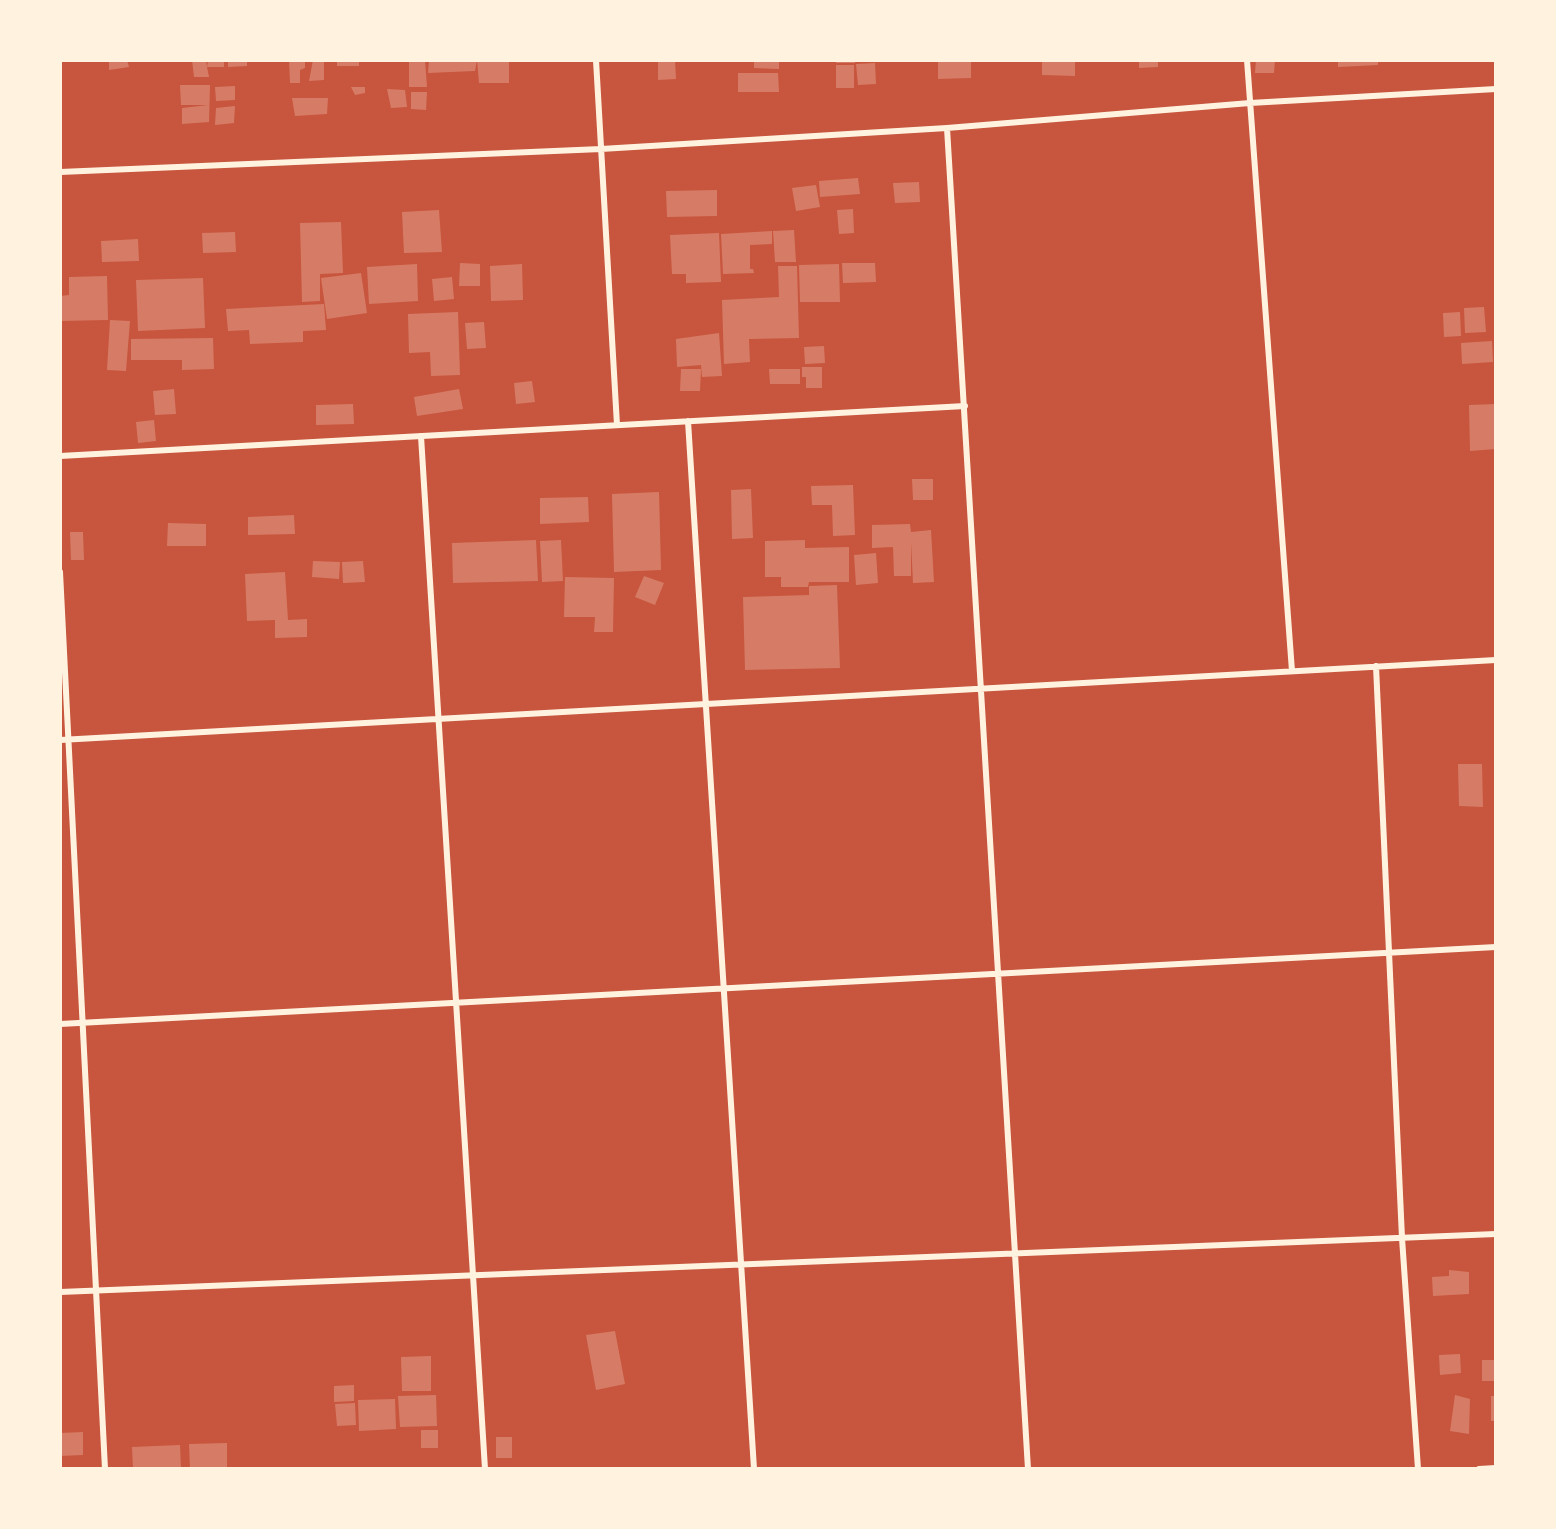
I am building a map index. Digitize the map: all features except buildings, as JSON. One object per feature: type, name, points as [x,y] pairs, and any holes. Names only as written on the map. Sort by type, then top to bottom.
[{"type":"street","points":[[596,60],[617,425]]},
{"type":"street","points":[[1247,60],[1292,671]]},
{"type":"street","points":[[60,172],[601,149],[947,128],[1250,103],[1496,89]]},
{"type":"street","points":[[947,128],[1028,1469]]},
{"type":"street","points":[[60,456],[965,406]]},
{"type":"street","points":[[688,421],[704,704],[754,1469]]},
{"type":"street","points":[[421,436],[485,1469]]},
{"type":"street","points":[[60,572],[105,1469]]},
{"type":"street","points":[[60,740],[1496,660]]},
{"type":"street","points":[[1376,666],[1391,952],[1402,1238],[1418,1469]]},
{"type":"street","points":[[60,1024],[1496,947]]},
{"type":"street","points":[[60,1292],[1496,1234]]},
{"type":"street","points":[[1479,1469],[1496,1468]]}]
